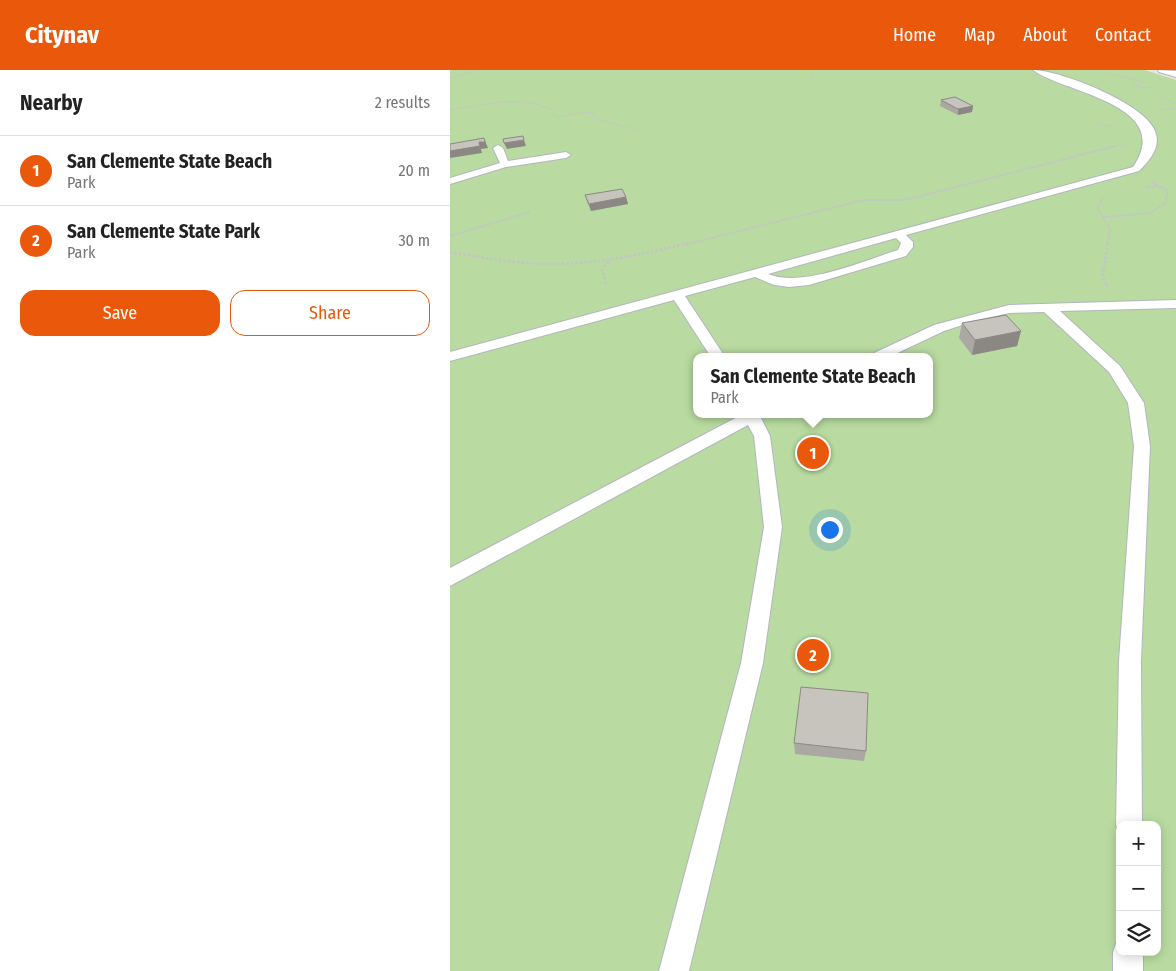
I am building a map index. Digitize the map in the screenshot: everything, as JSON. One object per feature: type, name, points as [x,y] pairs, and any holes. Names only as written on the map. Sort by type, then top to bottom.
[{"type":"street","points":[[1163,70],[1176,74]]},
{"type":"lane","points":[[1037,70],[1136,107],[1157,120],[1162,126]]},
{"type":"lane","points":[[498,148],[505,164]]},
{"type":"lane","points":[[450,357],[1136,169],[1155,160],[1162,154]]},
{"type":"lane","points":[[450,182],[505,164],[566,155]]},
{"type":"lane","points":[[756,273],[774,281],[789,283],[809,281],[902,253],[907,247],[906,242],[898,234]]},
{"type":"lane","points":[[678,295],[715,353]]},
{"type":"lane","points":[[885,353],[938,328],[1009,309],[1176,304]]},
{"type":"lane","points":[[1048,308],[1115,369],[1136,403],[1142,446],[1130,661],[1129,821]]},
{"type":"lane","points":[[450,578],[747,418]]},
{"type":"lane","points":[[674,971],[752,663],[773,527],[762,436],[754,418]]},
{"type":"lane","points":[[1128,956],[1128,971]]},
{"type":"path","points":[[450,78],[478,70]]},
{"type":"path","points":[[1107,70],[1156,86]]},
{"type":"path","points":[[810,73],[817,82]]},
{"type":"path","points":[[1107,73],[1116,74]]},
{"type":"path","points":[[1164,97],[1176,103]]},
{"type":"path","points":[[450,110],[493,103],[528,101],[546,106],[554,111],[553,114],[556,117],[588,112],[594,113],[594,118],[643,132]]},
{"type":"path","points":[[450,253],[529,264],[610,260],[649,253],[863,200],[905,200],[1130,142]]},
{"type":"path","points":[[1136,169],[1153,180],[1156,186]]},
{"type":"path","points":[[1103,217],[1150,213],[1166,204],[1168,190],[1156,186],[1140,188]]},
{"type":"path","points":[[1103,198],[1097,208],[1110,229],[1102,276],[1117,305]]},
{"type":"path","points":[[450,236],[530,212]]},
{"type":"path","points":[[606,284],[602,269],[610,260]]},
{"type":"green space","points":[[450,70],[1145,70],[1176,80],[1176,971],[450,971]]},
{"type":"building","points":[[955,97],[973,106],[958,109],[941,100]]},
{"type":"building","points":[[523,136],[524,140],[504,143],[503,139]]},
{"type":"building","points":[[484,138],[485,142],[479,142],[480,146],[450,151],[450,144]]},
{"type":"building","points":[[622,189],[626,197],[589,204],[585,195]]},
{"type":"building","points":[[1006,315],[1021,331],[975,340],[962,323]]},
{"type":"building","points":[[801,687],[868,693],[866,751],[794,743]]},
{"type":"place","name":"San Clemente State Beach","points":[[813,453]]},
{"type":"place","name":"San Clemente State Park","points":[[813,655]]}]
